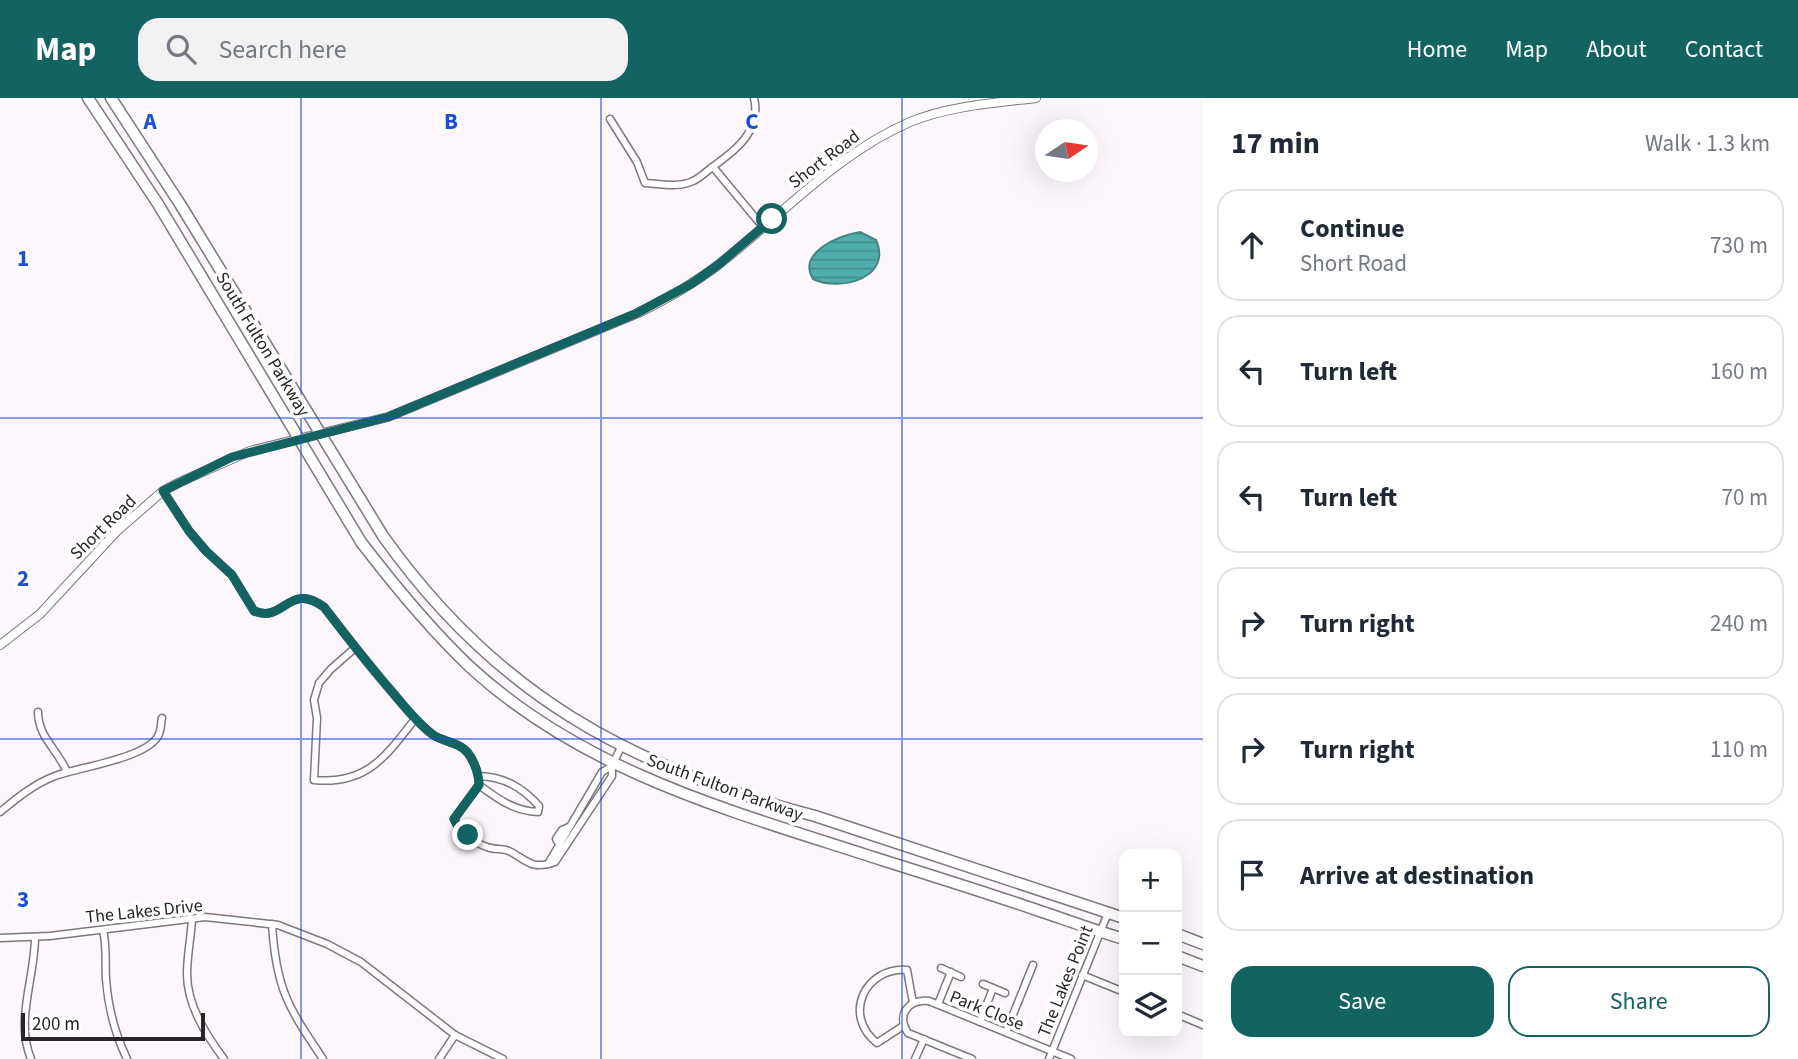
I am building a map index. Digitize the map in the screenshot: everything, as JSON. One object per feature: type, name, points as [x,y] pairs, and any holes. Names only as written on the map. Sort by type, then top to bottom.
[{"type":"highway","name":"South Fulton Parkway","points":[[88,98],[140,175],[361,541],[396,587],[469,666],[562,736],[613,765],[694,799],[1119,938]]},
{"type":"highway","name":"South Fulton Parkway","points":[[111,98],[180,204],[320,436],[400,560],[454,625],[519,683],[621,747],[684,774],[1119,916]]},
{"type":"highway","points":[[1182,936],[1203,944]]},
{"type":"highway","points":[[1182,958],[1203,966]]},
{"type":"street","points":[[610,119],[637,162],[645,183],[671,185],[692,182],[746,139],[752,125],[754,98]]},
{"type":"street","name":"Short Road","points":[[0,645],[40,614],[117,531],[163,491],[232,457],[388,417],[635,314],[691,284],[840,163],[909,122],[950,110],[1035,98]]},
{"type":"street","points":[[713,167],[763,227]]},
{"type":"street","points":[[163,491],[198,541],[232,575],[254,611],[265,614],[274,612],[300,597],[324,607],[415,719],[433,734],[447,743],[461,747],[468,754],[479,775],[479,785],[454,819],[458,827],[486,847],[507,850],[526,863],[540,866],[555,862],[562,847],[612,776],[613,765],[621,747]]},
{"type":"street","points":[[355,648],[331,669],[316,692],[314,780],[345,780],[365,773],[383,759],[415,719]]},
{"type":"street","points":[[38,712],[38,725],[43,736],[62,758],[67,772]]},
{"type":"street","points":[[0,812],[23,792],[53,776],[150,746],[159,735],[162,718]]},
{"type":"street","points":[[562,847],[556,839],[558,833],[569,827],[602,772],[613,765]]},
{"type":"street","points":[[479,775],[507,781],[527,792],[539,806],[538,812],[524,812],[501,801],[479,785]]},
{"type":"street","points":[[581,808],[588,813]]},
{"type":"street","name":"The Lakes Point","points":[[1050,1055],[1108,913]]},
{"type":"street","points":[[192,919],[187,978],[191,997],[200,1021],[224,1059]]},
{"type":"street","name":"The Lakes Drive","points":[[0,938],[35,937],[192,919],[237,919],[272,925],[327,944],[361,962],[455,1035],[503,1059]]},
{"type":"street","points":[[272,925],[274,956],[281,988],[294,1017],[323,1059]]},
{"type":"street","points":[[103,930],[106,980],[112,1015],[127,1059]]},
{"type":"street","points":[[31,1059],[24,1023],[35,959],[35,937]]},
{"type":"street","points":[[1006,1032],[1033,965]]},
{"type":"street","points":[[941,968],[961,977]]},
{"type":"street","points":[[903,1026],[877,1043],[862,1024],[859,1008],[863,993],[874,979],[895,969],[907,970],[913,1003],[908,1005],[903,1014],[903,1026],[908,1033],[967,1058]]},
{"type":"street","points":[[938,1004],[951,972]]},
{"type":"street","points":[[1082,975],[1119,990]]},
{"type":"street","points":[[983,984],[1005,993]]},
{"type":"street","points":[[980,1022],[993,988]]},
{"type":"street","name":"Park Close","points":[[913,1003],[920,1000],[938,1004],[1006,1032],[1050,1055],[1071,1059]]},
{"type":"street","points":[[1182,1016],[1203,1025]]},
{"type":"street","points":[[439,1059],[455,1035]]},
{"type":"street","points":[[915,1059],[924,1039]]},
{"type":"water","points":[[860,232],[876,240],[879,253],[877,264],[871,272],[861,279],[837,284],[813,279],[810,270],[815,253],[832,241]]},
{"type":"route","points":[[468,835],[458,827],[454,819],[479,785],[479,775],[468,754],[461,747],[447,743],[433,734],[415,719],[371,669],[324,607],[308,598],[300,597],[274,612],[265,614],[254,611],[232,575],[189,531],[163,491],[232,457],[388,417],[635,314],[691,284],[772,219]]}]
